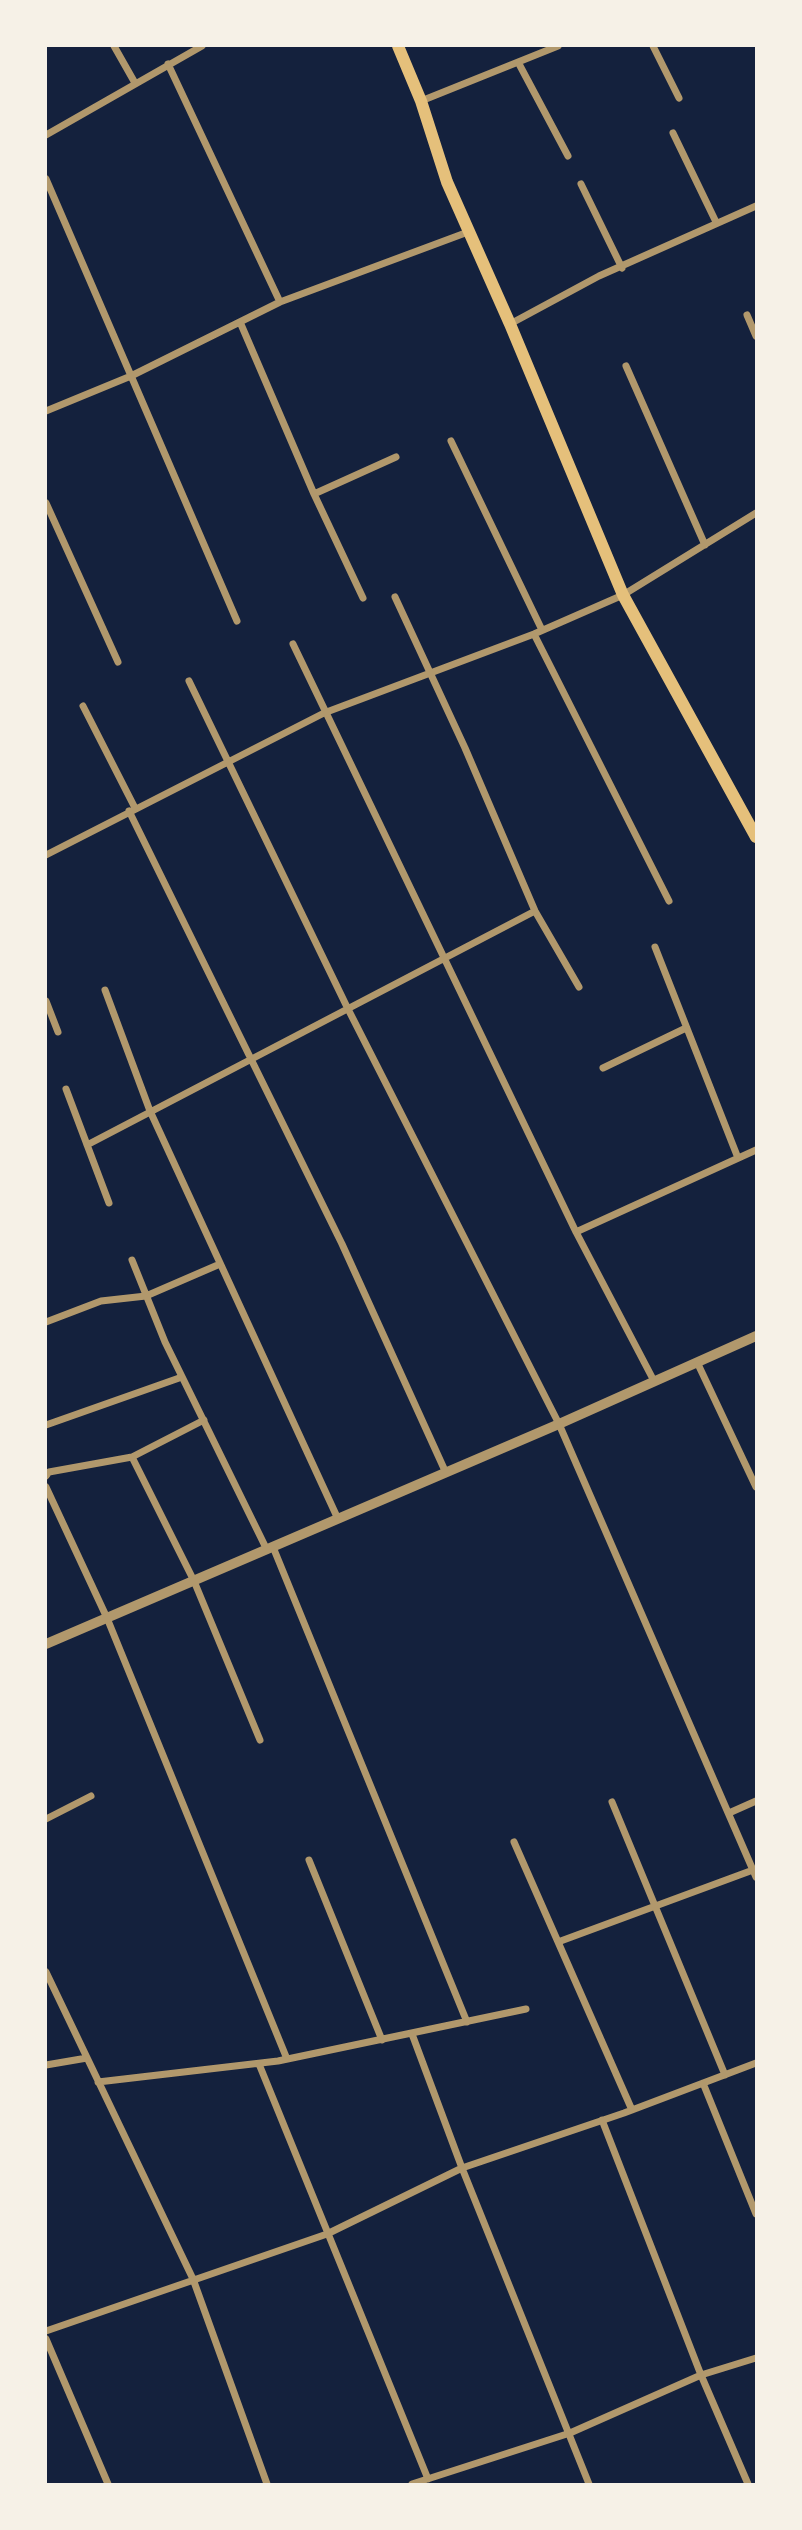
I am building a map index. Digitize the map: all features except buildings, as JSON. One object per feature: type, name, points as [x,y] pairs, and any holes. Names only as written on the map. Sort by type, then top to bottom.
[{"type":"main road","points":[[398,46],[421,101],[447,182],[510,324],[623,595],[757,837]]},
{"type":"street","points":[[114,46],[135,83]]},
{"type":"street","points":[[46,135],[202,46]]},
{"type":"street","points":[[421,101],[558,46]]},
{"type":"street","points":[[653,46],[679,98]]},
{"type":"street","points":[[518,62],[568,156]]},
{"type":"street","points":[[168,64],[280,302]]},
{"type":"street","points":[[673,133],[716,222]]},
{"type":"street","points":[[46,179],[237,621]]},
{"type":"street","points":[[581,184],[622,268]]},
{"type":"street","points":[[510,324],[599,276],[757,206]]},
{"type":"street","points":[[46,411],[131,376],[280,302],[468,232]]},
{"type":"street","points":[[747,315],[757,336]]},
{"type":"street","points":[[240,322],[314,494],[363,598]]},
{"type":"street","points":[[626,366],[705,545]]},
{"type":"street","points":[[451,441],[538,632],[669,901]]},
{"type":"street","points":[[314,494],[397,457]]},
{"type":"street","points":[[46,503],[118,663]]},
{"type":"street","points":[[46,855],[229,759],[324,713],[538,632],[623,595],[757,513]]},
{"type":"street","points":[[395,597],[535,911],[579,987]]},
{"type":"street","points":[[293,643],[324,713],[576,1232],[654,1381]]},
{"type":"street","points":[[189,681],[347,1007],[559,1424],[755,1873],[558,1942]]},
{"type":"street","points":[[83,706],[250,1058],[342,1244],[446,1473]]},
{"type":"street","points":[[87,1145],[535,911]]},
{"type":"street","points":[[654,947],[738,1158]]},
{"type":"street","points":[[105,990],[150,1111],[338,1519]]},
{"type":"street","points":[[46,1001],[58,1032]]},
{"type":"street","points":[[603,1068],[686,1028]]},
{"type":"street","points":[[66,1090],[110,1203]]},
{"type":"street","points":[[576,1232],[757,1150]]},
{"type":"street","points":[[132,1259],[182,1377],[270,1548],[467,2022]]},
{"type":"street","points":[[46,1322],[102,1301],[146,1296],[220,1264]]},
{"type":"street","points":[[46,1644],[757,1336]]},
{"type":"street","points":[[697,1362],[757,1487]]},
{"type":"street","points":[[46,1426],[182,1377]]},
{"type":"street","points":[[46,1476],[50,1472],[132,1457],[204,1420]]},
{"type":"street","points":[[132,1457],[194,1581],[260,1740]]},
{"type":"street","points":[[46,1487],[107,1618],[287,2059]]},
{"type":"street","points":[[46,1819],[91,1796]]},
{"type":"street","points":[[729,1814],[757,1801]]},
{"type":"street","points":[[612,1802],[725,2075]]},
{"type":"street","points":[[514,1842],[632,2110]]},
{"type":"street","points":[[309,1860],[382,2040]]},
{"type":"street","points":[[46,1972],[193,2279],[267,2484]]},
{"type":"street","points":[[98,2082],[287,2059],[526,2009]]},
{"type":"street","points":[[412,2034],[462,2168],[589,2484]]},
{"type":"street","points":[[46,2064],[87,2058]]},
{"type":"street","points":[[259,2063],[424,2481]]},
{"type":"street","points":[[46,2331],[327,2234],[462,2168],[632,2110],[757,2063]]},
{"type":"street","points":[[703,2083],[757,2214]]},
{"type":"street","points":[[602,2120],[701,2375],[747,2484]]},
{"type":"street","points":[[46,2339],[108,2484]]},
{"type":"street","points":[[412,2484],[570,2432],[701,2375],[757,2358]]}]
